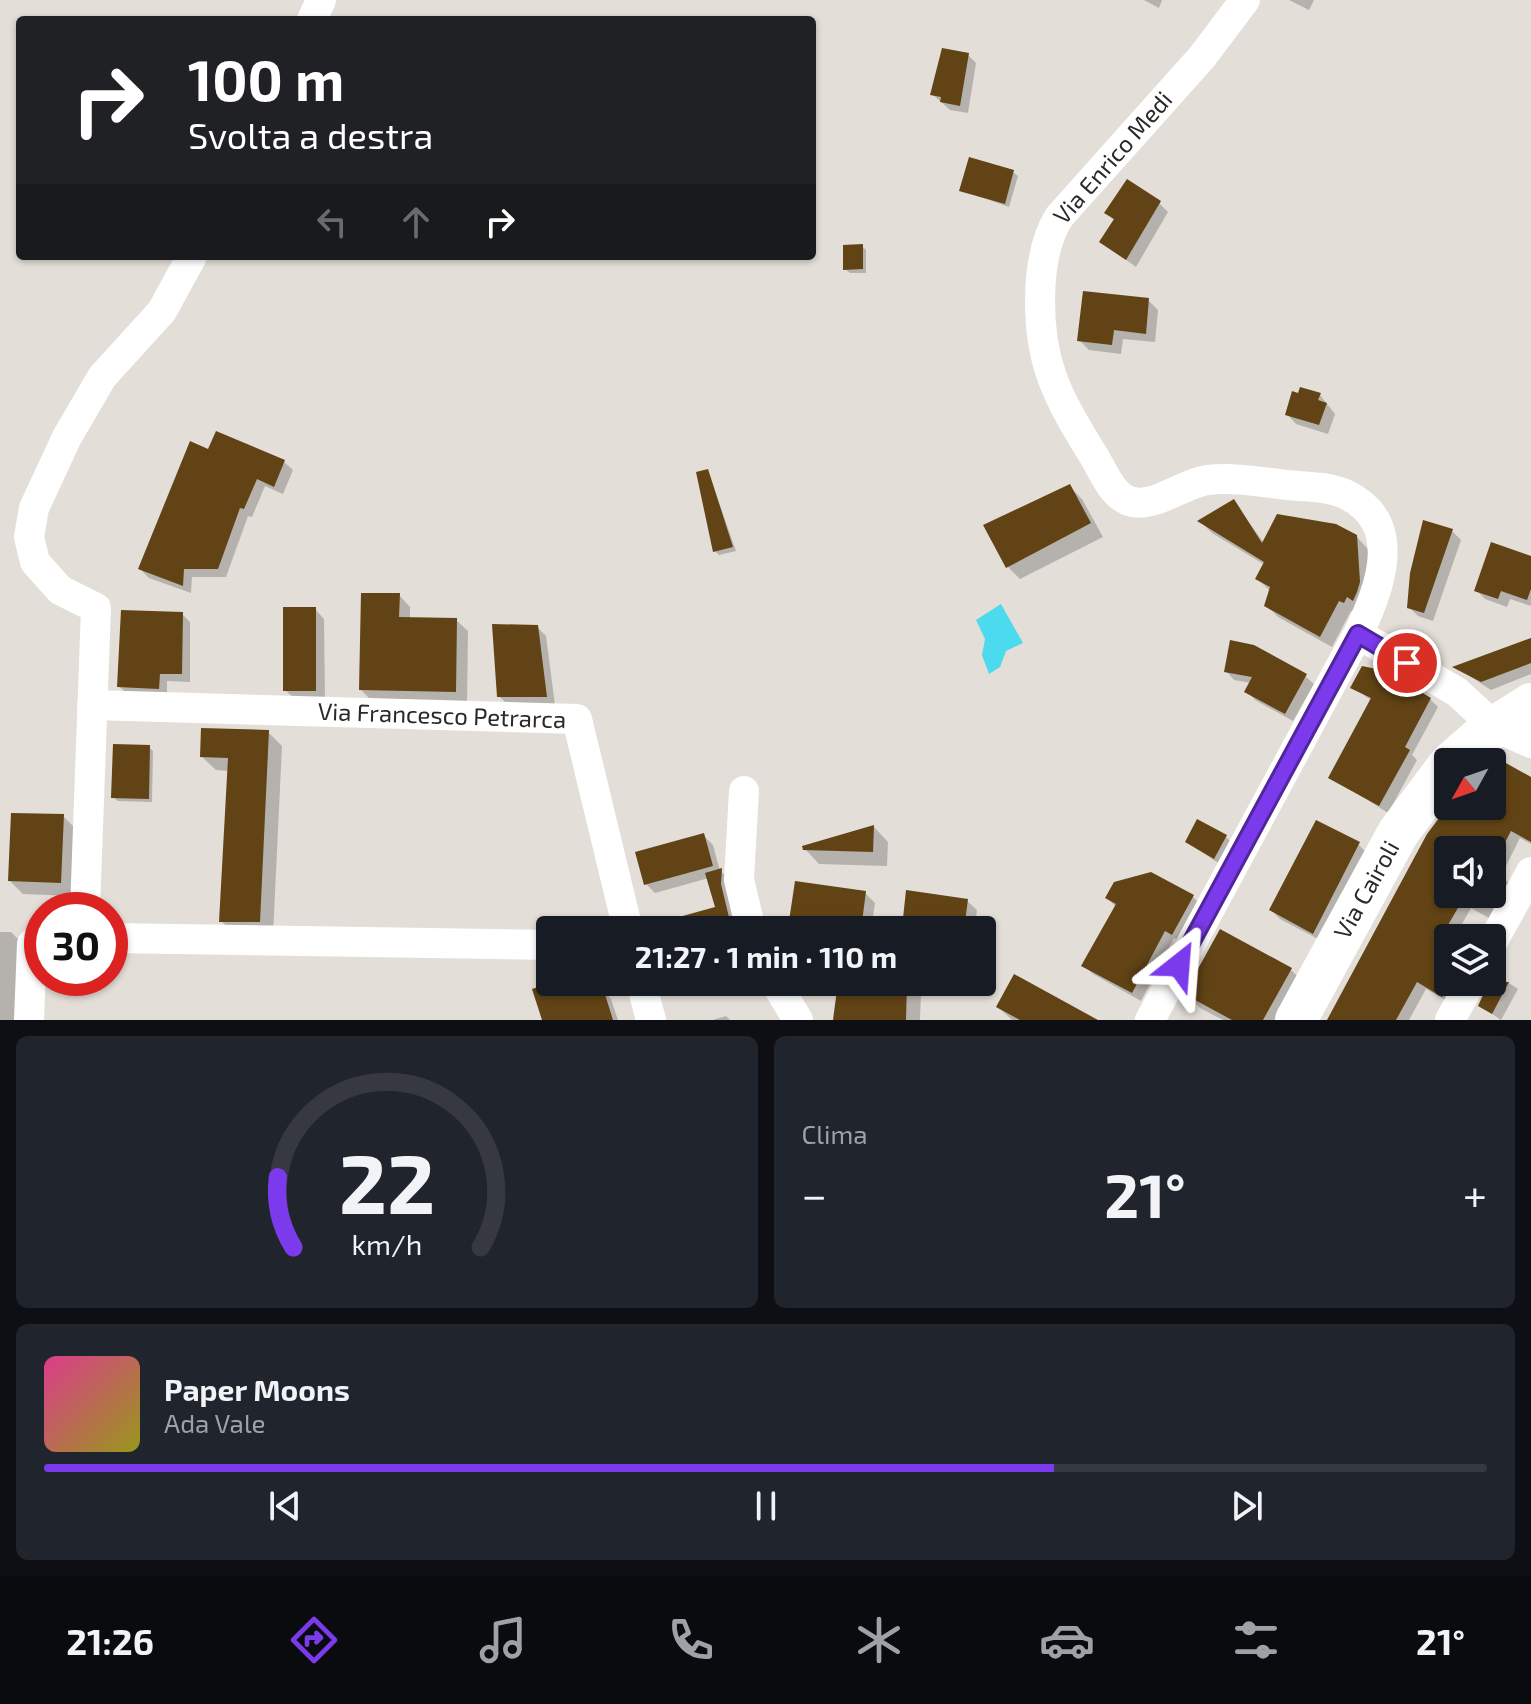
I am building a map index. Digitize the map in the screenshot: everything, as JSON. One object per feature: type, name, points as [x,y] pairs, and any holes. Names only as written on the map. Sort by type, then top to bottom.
[{"type":"street","name":"Via Enrico Medi","points":[[1150,1020],[1358,634],[1376,594],[1384,559],[1383,542],[1375,522],[1348,495],[1330,489],[1230,479],[1185,485],[1144,503],[1126,500],[1113,489],[1063,402],[1047,356],[1040,271],[1049,233],[1059,217],[1202,57],[1245,0]]},
{"type":"street","points":[[86,892],[96,608],[60,590],[35,562],[29,537],[34,508],[67,437],[102,377],[162,311],[190,260]]},
{"type":"street","points":[[1358,634],[1457,692],[1513,735]]},
{"type":"street","name":"Via Cairoli","points":[[1485,748],[1513,735],[1531,704]]},
{"type":"street","name":"Via Francesco Petrarca","points":[[92,705],[577,719],[625,916]]},
{"type":"street","name":"Via Cairoli","points":[[1296,1020],[1398,833],[1434,785]]},
{"type":"street","points":[[744,791],[739,880],[748,916]]},
{"type":"street","points":[[1502,924],[1531,872]]},
{"type":"street","points":[[128,938],[536,945]]},
{"type":"street","points":[[29,1020],[30,996]]},
{"type":"street","points":[[645,996],[651,1020]]},
{"type":"street","points":[[783,996],[798,1020]]},
{"type":"street","points":[[1450,1020],[1463,996]]},
{"type":"water","points":[[1001,604],[1023,643],[1006,651],[1000,667],[989,674],[982,655],[985,639],[976,620]]},
{"type":"building","points":[[942,48],[969,53],[960,106],[940,102],[941,97],[930,95]]},
{"type":"building","points":[[969,157],[1014,170],[1005,204],[959,191]]},
{"type":"building","points":[[1127,179],[1161,201],[1126,260],[1099,242],[1114,219],[1104,213]]},
{"type":"building","points":[[863,244],[863,269],[843,270],[843,245]]},
{"type":"building","points":[[1083,291],[1149,298],[1146,334],[1114,330],[1112,345],[1077,341]]},
{"type":"building","points":[[1300,387],[1321,393],[1318,400],[1327,403],[1319,425],[1285,415],[1292,391],[1298,393]]},
{"type":"building","points":[[216,431],[285,460],[274,487],[257,479],[244,509],[240,508],[218,569],[184,569],[183,586],[138,569],[190,441],[208,449]]},
{"type":"building","points":[[708,469],[733,547],[713,552],[696,472]]},
{"type":"building","points":[[1070,484],[1091,523],[1006,568],[983,525]]},
{"type":"building","points":[[1234,499],[1262,543],[1277,514],[1336,524],[1357,535],[1360,582],[1357,592],[1353,601],[1347,597],[1344,603],[1339,601],[1320,637],[1264,606],[1270,587],[1255,579],[1264,562],[1197,521]]},
{"type":"building","points":[[1423,520],[1453,529],[1424,613],[1407,608],[1410,573]]},
{"type":"building","points":[[1491,542],[1531,556],[1531,589],[1527,600],[1501,591],[1498,599],[1474,591]]},
{"type":"building","points":[[361,593],[400,593],[399,617],[457,618],[456,692],[359,690]]},
{"type":"building","points":[[283,607],[316,607],[316,691],[283,691]]},
{"type":"building","points":[[121,610],[183,612],[182,674],[160,674],[159,689],[117,687]]},
{"type":"building","points":[[492,624],[538,625],[547,697],[497,697]]},
{"type":"building","points":[[1531,638],[1531,663],[1481,682],[1452,667]]},
{"type":"building","points":[[1230,640],[1254,645],[1307,674],[1285,714],[1244,692],[1252,677],[1224,672]]},
{"type":"building","points":[[1362,666],[1386,671],[1431,698],[1405,747],[1410,750],[1379,806],[1328,778],[1371,698],[1350,688]]},
{"type":"building","points":[[201,728],[269,730],[260,922],[219,922],[228,758],[200,757]]},
{"type":"building","points":[[113,744],[150,745],[149,799],[111,798]]},
{"type":"building","points":[[1506,763],[1531,777],[1531,842],[1511,831],[1506,840],[1506,836],[1434,836],[1434,908],[1458,908],[1449,924],[1434,924],[1434,992],[1417,982],[1396,1020],[1327,1020],[1427,834],[1438,820],[1506,820]]},
{"type":"building","points":[[11,813],[64,814],[61,883],[8,881]]},
{"type":"building","points":[[1197,819],[1227,835],[1214,859],[1185,842]]},
{"type":"building","points":[[1316,820],[1360,842],[1313,934],[1269,910]]},
{"type":"building","points":[[874,825],[873,852],[803,850],[802,846]]},
{"type":"building","points":[[704,833],[713,866],[644,885],[635,852]]},
{"type":"building","points":[[722,868],[721,884],[729,916],[683,916],[715,907],[705,873]]},
{"type":"building","points":[[1151,872],[1194,895],[1172,935],[1165,931],[1132,993],[1081,966],[1116,904],[1105,898],[1114,882]]},
{"type":"building","points":[[795,881],[866,891],[863,916],[790,916]]},
{"type":"building","points":[[906,890],[968,899],[966,916],[903,916]]},
{"type":"building","points":[[1220,929],[1292,968],[1263,1020],[1232,1020],[1184,994]]},
{"type":"building","points":[[1014,974],[1098,1020],[1020,1020],[996,1007]]},
{"type":"building","points":[[536,988],[536,996],[606,996],[613,1020],[542,1020],[532,989]]},
{"type":"building","points":[[836,996],[907,996],[906,1020],[833,1020]]},
{"type":"building","points":[[1483,996],[1502,996],[1492,1014],[1478,1006]]},
{"type":"route","points":[[1179,965],[1358,634],[1407,663]]}]
